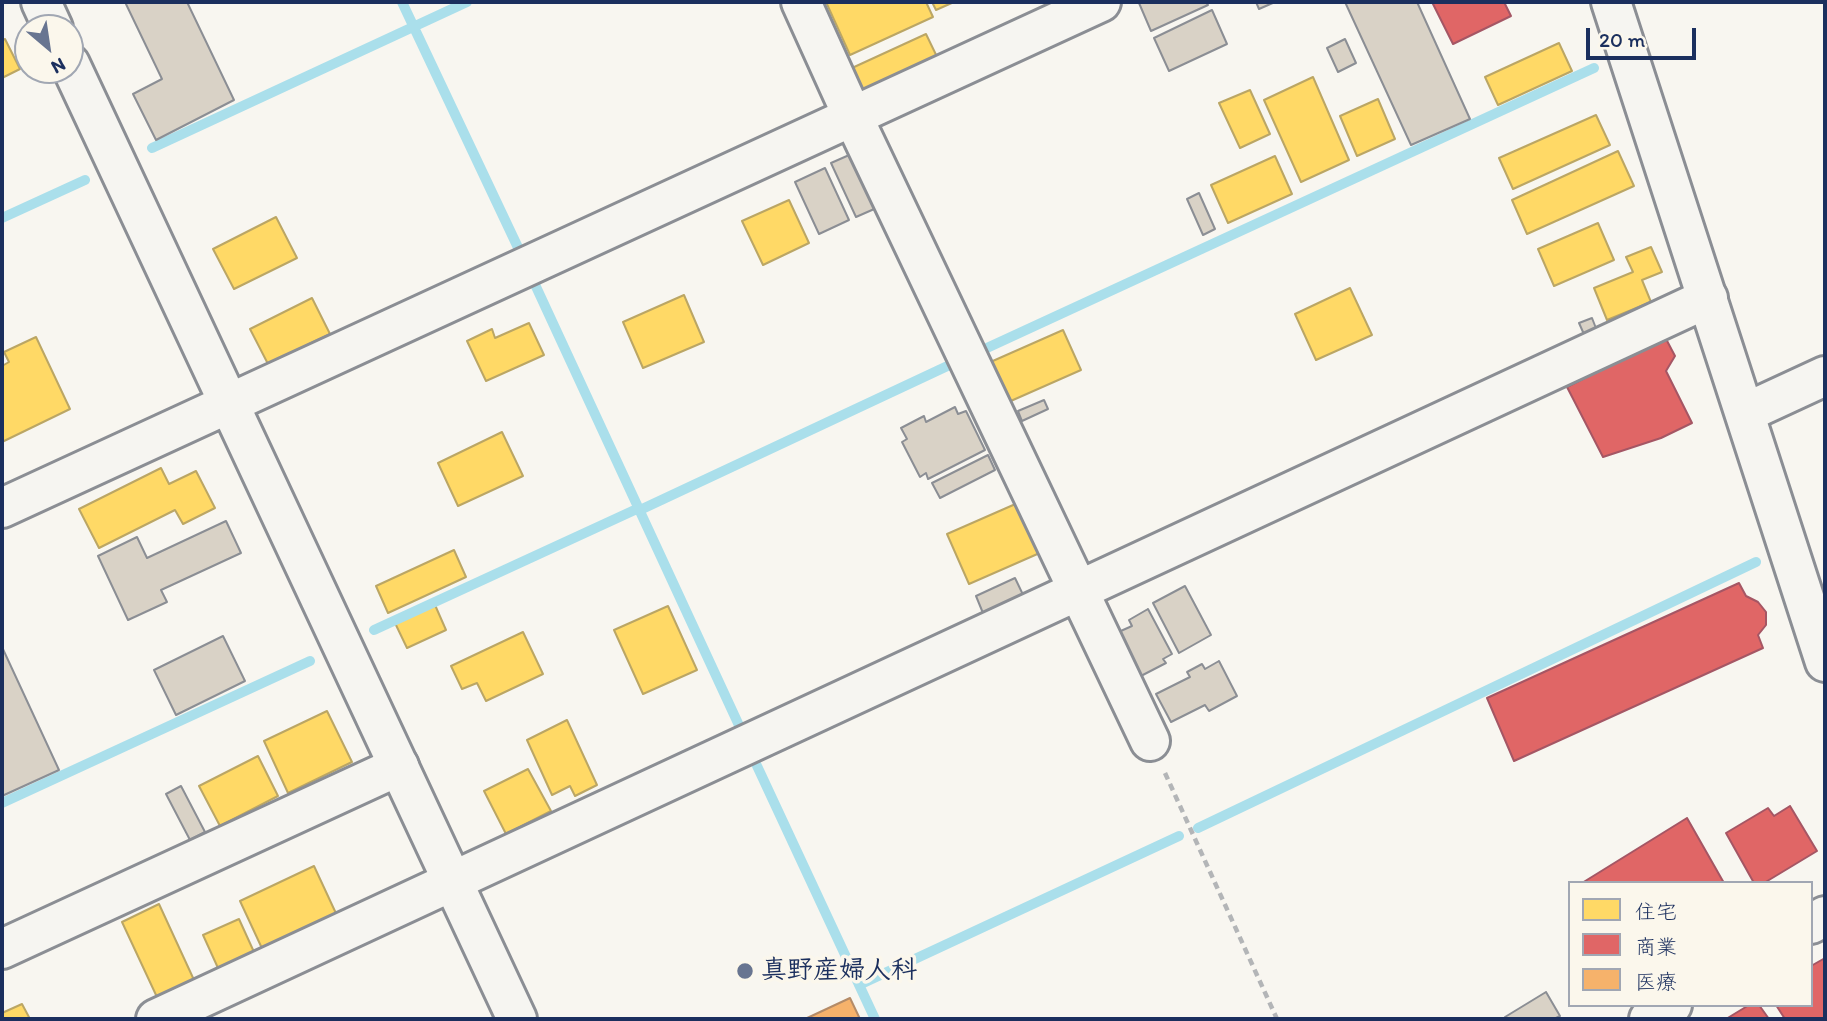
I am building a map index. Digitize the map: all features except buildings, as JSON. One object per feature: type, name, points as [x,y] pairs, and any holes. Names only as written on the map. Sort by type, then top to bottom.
[{"type":"street","points":[[801,2],[1150,741]]},
{"type":"street","points":[[2,508],[1101,2]]},
{"type":"street","points":[[1611,2],[1825,662]]},
{"type":"street","points":[[79,84],[517,1019]]},
{"type":"street","points":[[156,1019],[1708,298]]},
{"type":"street","points":[[1745,413],[1825,376]]},
{"type":"street","points":[[2,949],[399,766]]},
{"type":"street","points":[[1649,1019],[1669,1007]]},
{"type":"path","points":[[1150,741],[1277,1019]]},
{"type":"waterway","points":[[402,2],[522,256]]},
{"type":"waterway","points":[[152,148],[467,2]]},
{"type":"waterway","points":[[976,353],[1594,68]]},
{"type":"waterway","points":[[2,218],[85,180]]},
{"type":"waterway","points":[[532,278],[743,734]]},
{"type":"waterway","points":[[640,510],[956,362]]},
{"type":"waterway","points":[[374,630],[639,508]]},
{"type":"waterway","points":[[1198,828],[1756,562]]},
{"type":"waterway","points":[[2,803],[310,661]]},
{"type":"waterway","points":[[751,753],[875,1019]]},
{"type":"waterway","points":[[859,985],[1179,836]]},
{"type":"place","name":"真野産婦人科","points":[[745,971]]}]
